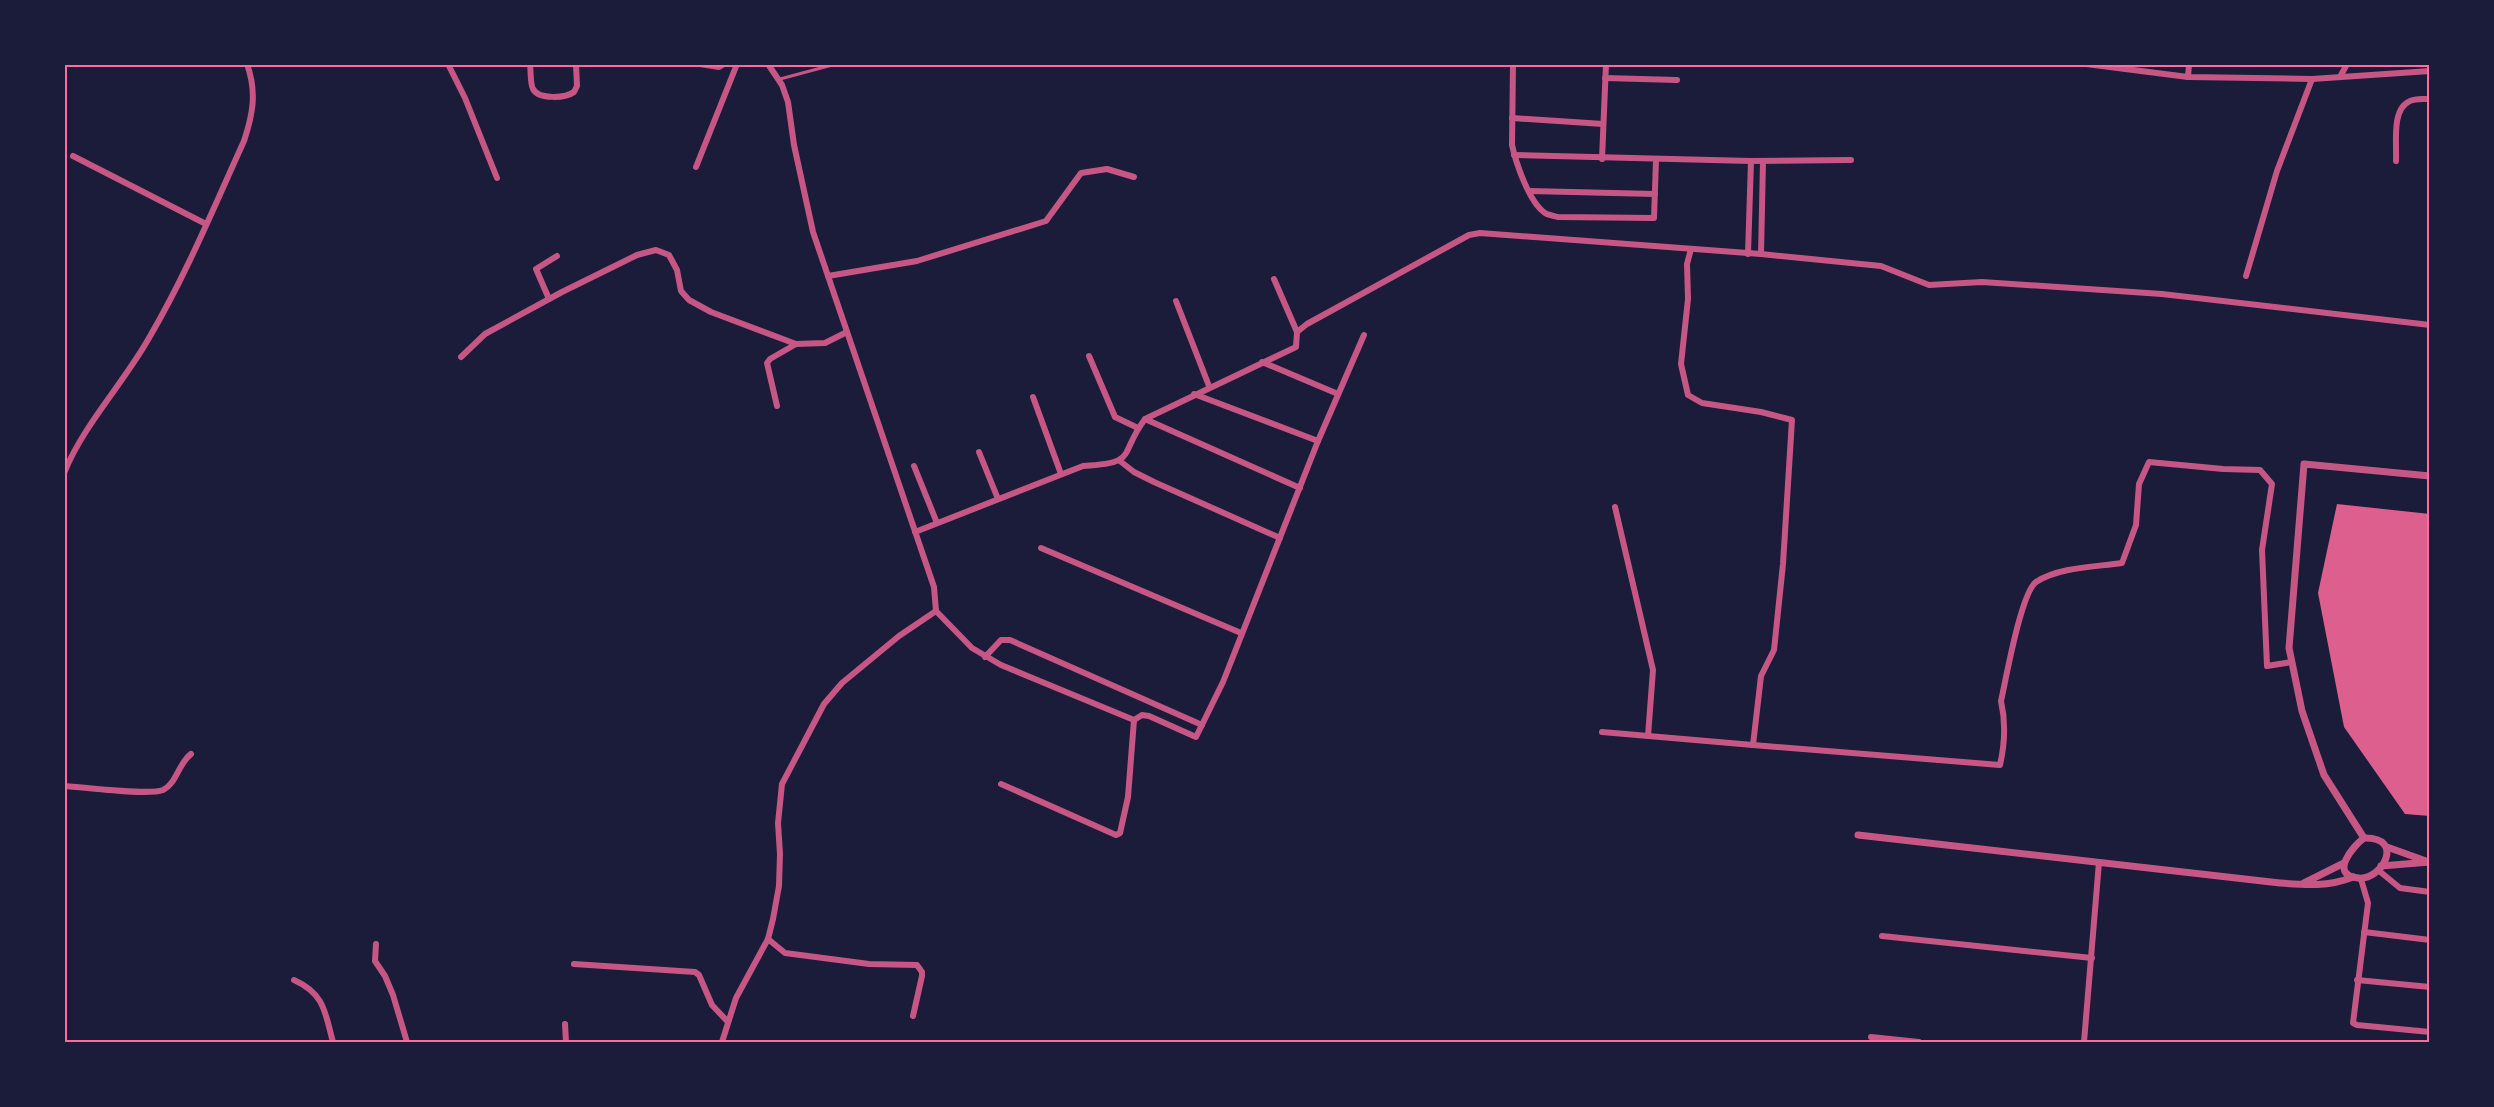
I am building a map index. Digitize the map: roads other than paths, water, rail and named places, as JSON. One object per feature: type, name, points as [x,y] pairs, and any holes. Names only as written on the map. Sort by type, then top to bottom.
[{"type":"street","points":[[64,473],[79,444],[138,356],[168,305],[244,141],[252,117],[254,89],[247,64]]},
{"type":"street","points":[[448,64],[465,98],[497,178]]},
{"type":"street","points":[[530,64],[532,87],[538,94],[563,97],[570,95],[577,86],[576,64]]},
{"type":"street","points":[[700,64],[719,67],[724,64]]},
{"type":"street","points":[[696,167],[736,64]]},
{"type":"street","points":[[768,64],[778,79],[788,102],[794,145],[812,228],[934,587],[936,611],[972,648],[985,657],[1134,720]]},
{"type":"street","points":[[1513,64],[1512,118],[1516,165],[1545,213],[1558,217],[1654,218],[1656,160]]},
{"type":"street","points":[[1602,159],[1606,64]]},
{"type":"street","points":[[2085,64],[2188,77],[2312,79],[2430,71]]},
{"type":"street","points":[[2188,64],[2188,77]]},
{"type":"street","points":[[2340,77],[2347,64]]},
{"type":"street","points":[[1605,78],[1677,80]]},
{"type":"street","points":[[2246,276],[2277,171],[2312,79]]},
{"type":"street","points":[[2396,161],[2398,113],[2403,105],[2411,100],[2430,99]]},
{"type":"street","points":[[1512,118],[1604,124]]},
{"type":"street","points":[[1514,155],[1656,160],[1851,160]]},
{"type":"street","points":[[73,156],[206,224]]},
{"type":"street","points":[[1748,254],[1751,161]]},
{"type":"street","points":[[1761,254],[1763,161]]},
{"type":"street","points":[[828,276],[917,261],[1046,221],[1081,173],[1107,169],[1134,177]]},
{"type":"street","points":[[1530,191],[1655,194]]},
{"type":"street","points":[[1297,332],[1307,324],[1469,235],[1480,233],[1761,254],[1881,266],[1929,285],[1982,282],[2162,294],[2430,325]]},
{"type":"street","points":[[1691,249],[1687,264],[1688,299],[1681,363],[1688,395],[1702,403],[1761,412],[1792,420],[1783,564],[1774,650],[1761,676],[1754,745]]},
{"type":"street","points":[[461,357],[485,334],[637,255],[656,250],[669,255],[677,270],[681,291],[689,300],[711,312],[796,344],[825,343],[847,332]]},
{"type":"street","points":[[549,299],[536,269],[557,256]]},
{"type":"street","points":[[915,532],[1083,466],[1120,461],[1129,451],[1138,428],[1145,418],[1296,347],[1297,332],[1274,279]]},
{"type":"street","points":[[1176,301],[1209,387]]},
{"type":"street","points":[[1134,720],[1142,715],[1149,716],[1196,737],[1223,682],[1318,441],[1364,334]]},
{"type":"street","points":[[777,406],[767,363],[770,358],[796,344]]},
{"type":"street","points":[[1089,356],[1115,417],[1138,428]]},
{"type":"street","points":[[1262,362],[1338,394]]},
{"type":"street","points":[[1194,394],[1318,441]]},
{"type":"street","points":[[1033,397],[1061,474]]},
{"type":"street","points":[[1145,418],[1300,488]]},
{"type":"street","points":[[979,452],[998,499]]},
{"type":"street","points":[[1120,461],[1134,472],[1154,482],[1280,538]]},
{"type":"street","points":[[1602,732],[2000,765],[2005,743],[2005,716],[2001,700],[2024,603],[2035,583],[2057,573],[2121,563],[2136,525],[2139,484],[2149,462],[2260,470],[2272,484],[2262,550],[2267,666],[2292,662]]},
{"type":"street","points":[[2364,838],[2324,775],[2302,711],[2292,662],[2290,638],[2304,464],[2430,476]]},
{"type":"street","points":[[914,466],[937,523]]},
{"type":"street","points":[[1615,507],[1653,670],[1648,736]]},
{"type":"street","points":[[1041,548],[1241,633]]},
{"type":"street","points":[[722,1042],[736,998],[768,939],[779,886],[778,823],[782,784],[797,753],[824,704],[842,683],[899,636],[936,611]]},
{"type":"street","points":[[985,657],[1001,640],[1010,640],[1202,724]]},
{"type":"street","points":[[1001,784],[1091,826],[1116,835],[1120,833],[1128,797],[1134,720]]},
{"type":"street","points":[[64,786],[134,792],[163,790],[176,777],[182,761],[191,754]]},
{"type":"street","points":[[1858,835],[2280,884],[2320,885],[2340,883],[2353,877]]},
{"type":"street","points":[[2387,847],[2386,861],[2379,868],[2361,879],[2347,873],[2344,863],[2348,853],[2364,838],[2373,838],[2387,847],[2428,862]]},
{"type":"street","points":[[2084,1042],[2099,862]]},
{"type":"street","points":[[2379,868],[2428,862]]},
{"type":"street","points":[[2302,884],[2344,863]]},
{"type":"street","points":[[2379,868],[2400,888],[2430,892]]},
{"type":"street","points":[[2361,879],[2368,903],[2352,1020],[2355,1024],[2430,1032]]},
{"type":"street","points":[[2364,932],[2430,940]]},
{"type":"street","points":[[1881,936],[2092,958]]},
{"type":"street","points":[[768,939],[785,953],[868,964],[917,964],[922,976],[913,1016]]},
{"type":"street","points":[[376,944],[375,961],[385,976],[393,995],[407,1042]]},
{"type":"street","points":[[574,964],[695,972],[699,975],[711,1005],[728,1022]]},
{"type":"street","points":[[294,980],[308,986],[317,995],[323,1007],[333,1042]]},
{"type":"street","points":[[2357,980],[2430,987]]},
{"type":"street","points":[[565,1024],[566,1042]]},
{"type":"street","points":[[1870,1037],[1920,1042]]},
{"type":"lane","points":[[778,79],[836,64]]}]
